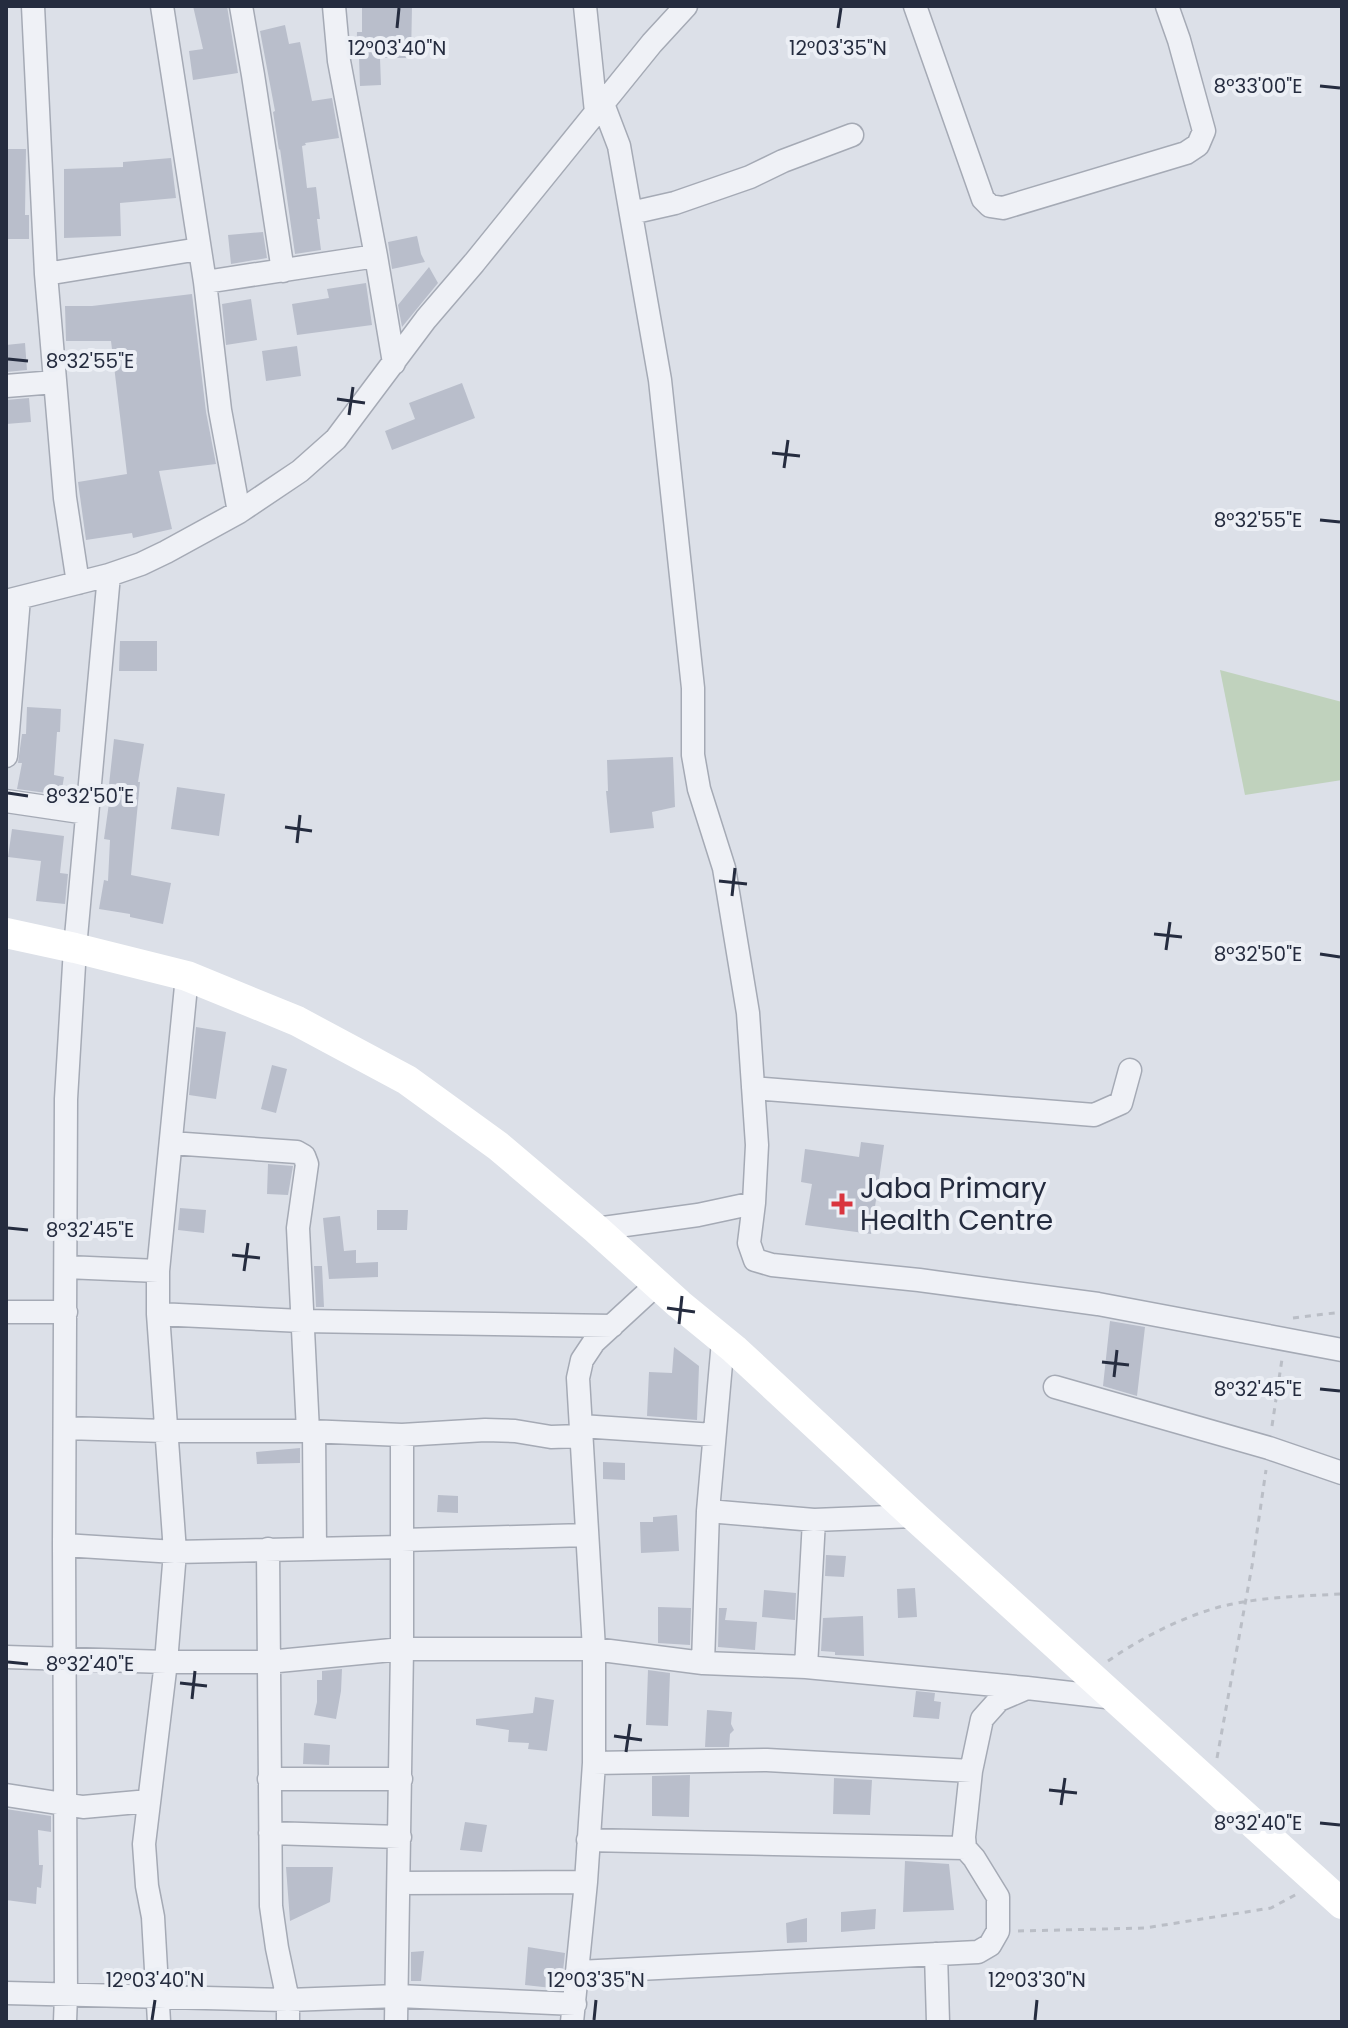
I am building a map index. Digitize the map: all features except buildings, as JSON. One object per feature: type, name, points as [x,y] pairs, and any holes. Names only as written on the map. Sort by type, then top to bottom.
[{"type":"main road","points":[[6,933],[187,976],[297,1021],[407,1080],[498,1146],[723,1341],[1342,1904]]},
{"type":"street","points":[[33,6],[46,274],[65,498],[78,583]]},
{"type":"street","points":[[162,6],[205,282],[220,410],[239,512]]},
{"type":"street","points":[[241,6],[283,271]]},
{"type":"street","points":[[334,6],[339,61],[394,363]]},
{"type":"street","points":[[585,6],[600,108],[619,146],[660,380],[693,688],[693,755],[699,789],[724,868],[748,1013],[757,1145],[749,1243],[755,1260],[772,1265],[919,1280],[1098,1304],[1342,1350]]},
{"type":"street","points":[[6,756],[12,599],[141,564],[239,512],[300,471],[336,439],[426,319],[652,43],[686,6]]},
{"type":"street","points":[[915,6],[983,199],[990,206],[1003,208],[1186,153],[1198,145],[1204,131],[1167,6]]},
{"type":"street","points":[[631,213],[675,203],[750,177],[852,135]]},
{"type":"street","points":[[46,274],[199,249]]},
{"type":"street","points":[[205,282],[376,256]]},
{"type":"street","points":[[6,386],[55,382]]},
{"type":"street","points":[[65,2022],[66,1099],[75,948],[109,575]]},
{"type":"street","points":[[6,801],[87,813]]},
{"type":"street","points":[[159,2022],[153,1917],[144,1844],[166,1662],[175,1552],[165,1431],[158,1271],[187,976]]},
{"type":"street","points":[[753,1088],[1094,1115],[1121,1103],[1130,1070]]},
{"type":"street","points":[[171,1143],[297,1152],[304,1156],[307,1164],[298,1228],[315,1548]]},
{"type":"street","points":[[596,1229],[698,1215],[754,1203]]},
{"type":"street","points":[[66,1267],[158,1271]]},
{"type":"street","points":[[6,1993],[157,1996],[288,2011],[398,1996],[460,1999],[574,2013],[594,1763],[594,1649],[578,1378],[582,1360],[594,1342],[657,1284]]},
{"type":"street","points":[[6,1312],[66,1312]]},
{"type":"street","points":[[158,1314],[302,1321],[612,1326]]},
{"type":"street","points":[[703,1663],[708,1511],[723,1341]]},
{"type":"street","points":[[1055,1387],[1269,1448],[1342,1473]]},
{"type":"street","points":[[65,1428],[402,1435],[485,1430],[551,1437],[581,1431],[714,1435]]},
{"type":"street","points":[[396,2022],[401,1779],[402,1435]]},
{"type":"street","points":[[708,1511],[814,1520],[914,1516]]},
{"type":"street","points":[[806,1667],[814,1520]]},
{"type":"street","points":[[64,1545],[175,1552],[587,1535]]},
{"type":"street","points":[[268,1549],[271,1906],[288,2011]]},
{"type":"street","points":[[6,1657],[268,1662],[402,1649],[594,1649],[703,1663],[806,1667],[1115,1698]]},
{"type":"street","points":[[578,1972],[978,1952],[990,1945],[998,1931],[998,1897],[965,1848],[971,1771],[982,1719],[999,1700],[1027,1688]]},
{"type":"street","points":[[594,1763],[767,1760],[971,1771]]},
{"type":"street","points":[[269,1779],[401,1779]]},
{"type":"street","points":[[6,1795],[83,1807],[149,1801]]},
{"type":"street","points":[[270,1833],[400,1837]]},
{"type":"street","points":[[588,1840],[965,1848]]},
{"type":"street","points":[[399,1883],[586,1882]]},
{"type":"street","points":[[936,1954],[938,2022]]},
{"type":"street","points":[[460,1999],[462,2022]]},
{"type":"path","points":[[1262,1334],[1285,1319],[1342,1312]]},
{"type":"path","points":[[1217,1758],[1245,1603],[1284,1339]]},
{"type":"path","points":[[1089,1675],[1167,1627],[1219,1607],[1282,1597],[1342,1594]]},
{"type":"path","points":[[998,1931],[1145,1928],[1271,1908],[1318,1882]]},
{"type":"green space","points":[[1220,670],[1342,702],[1342,780],[1245,795]]},
{"type":"place","name":"Jaba Primary Health Centre","points":[[842,1204]]}]
